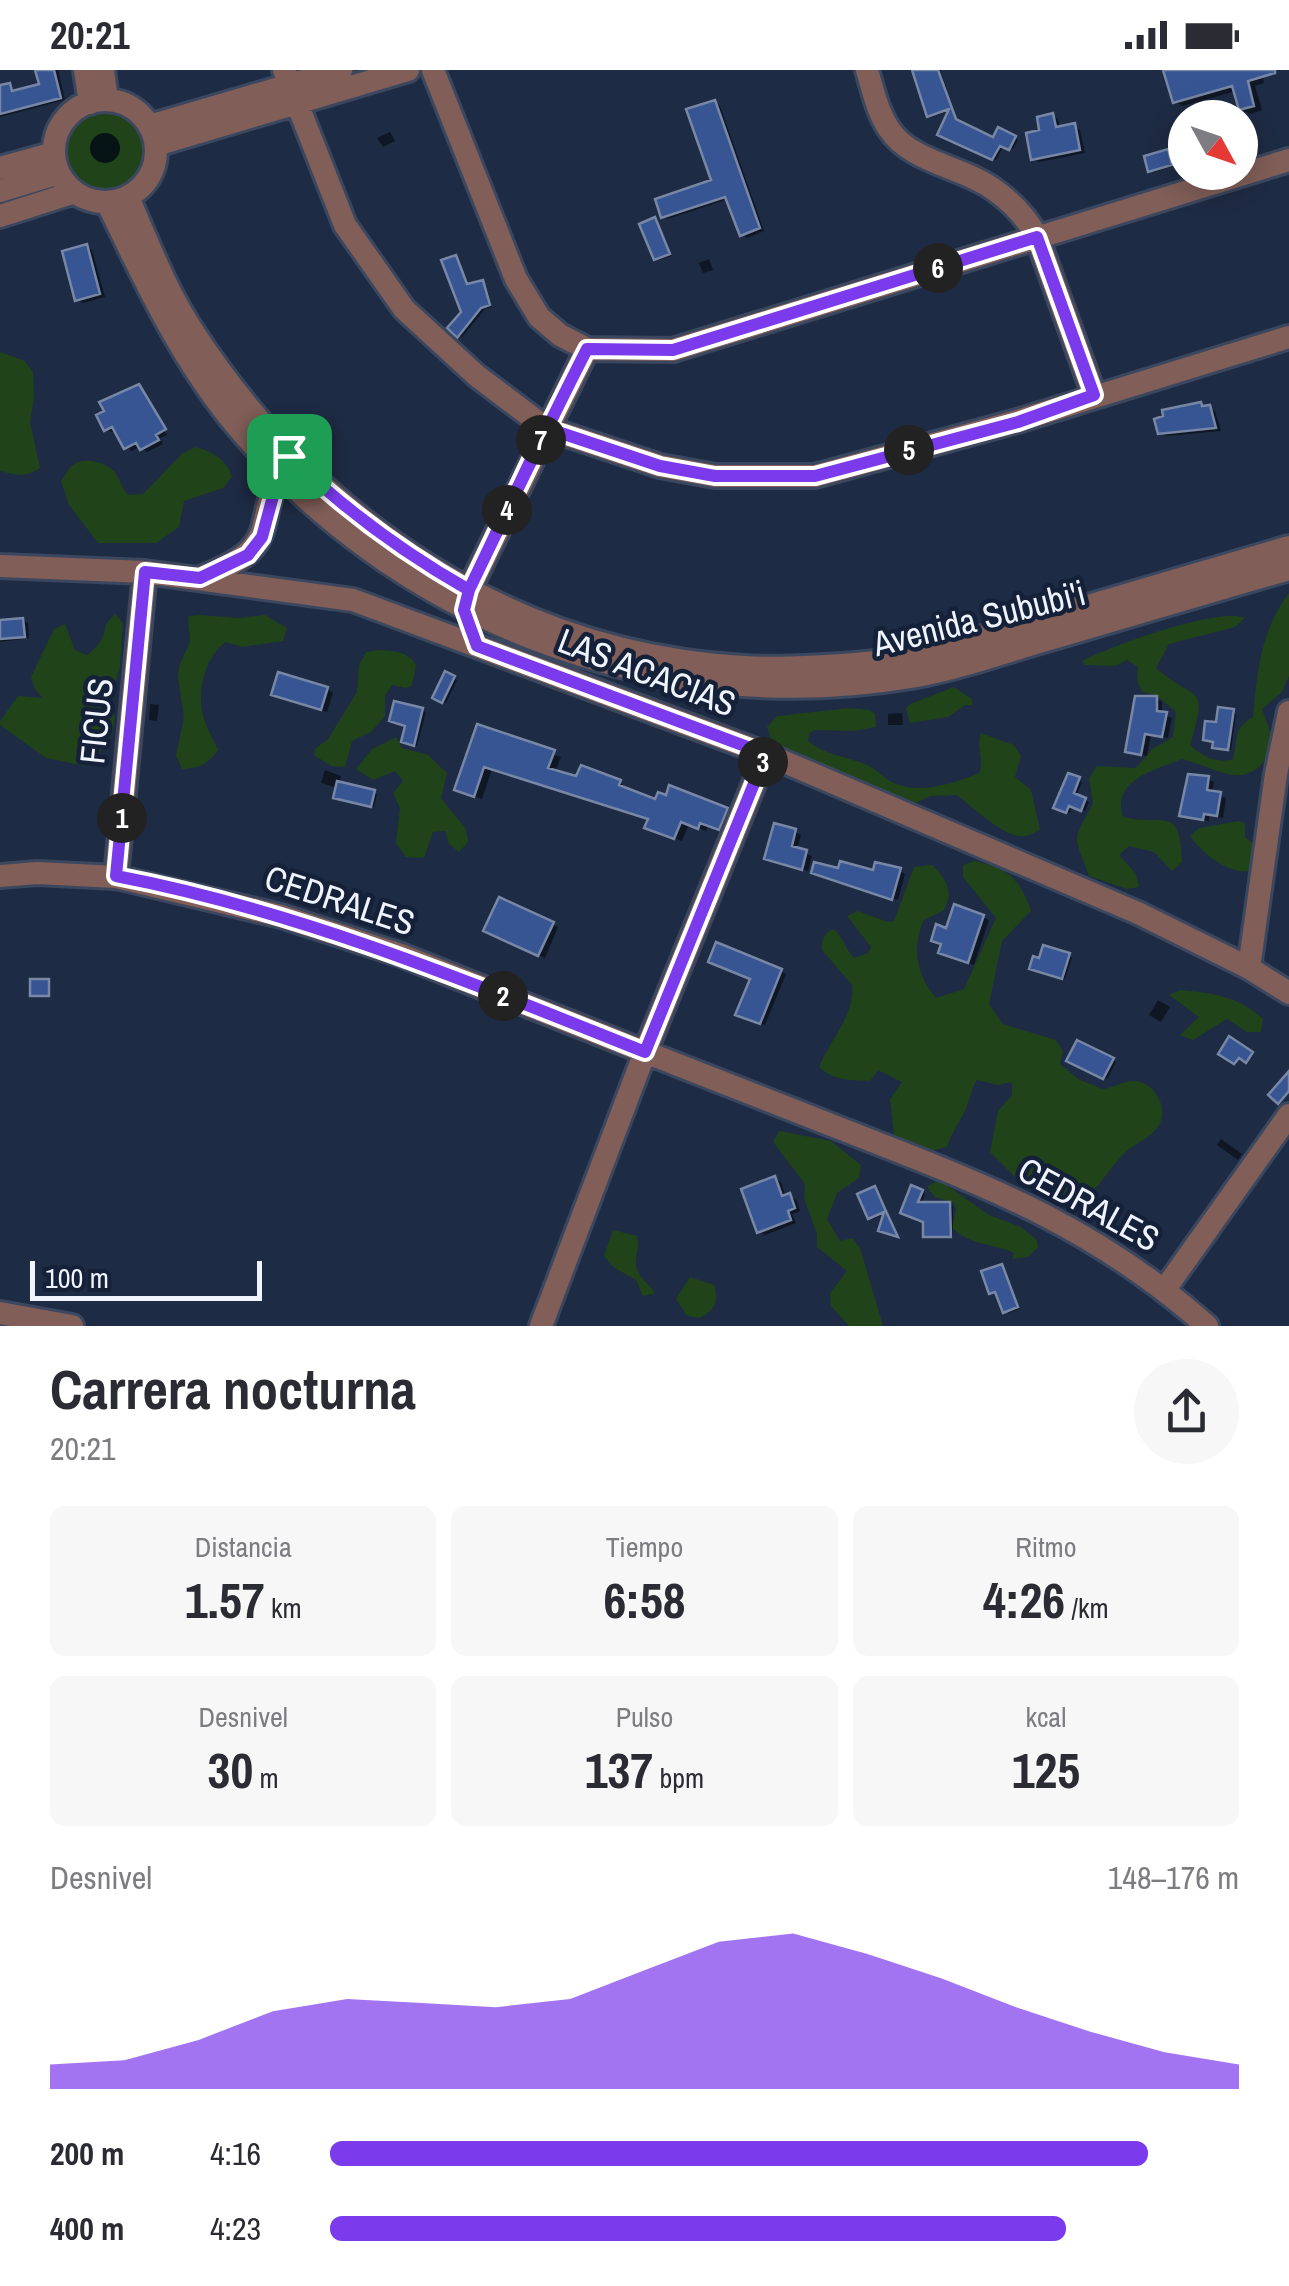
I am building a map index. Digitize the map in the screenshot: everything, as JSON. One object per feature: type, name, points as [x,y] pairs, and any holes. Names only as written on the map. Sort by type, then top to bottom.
[{"type":"street","points":[[85,70],[99,101]]},
{"type":"street","points":[[99,101],[103,70]]},
{"type":"street","points":[[152,136],[341,70]]},
{"type":"street","points":[[290,87],[408,70]]},
{"type":"street","points":[[433,70],[516,280],[539,317],[560,335],[587,349],[673,350],[1289,160]]},
{"type":"street","points":[[867,70],[890,132],[914,150],[994,189],[1026,217],[1037,237],[1094,395]]},
{"type":"street","points":[[290,87],[345,225],[404,309],[477,376],[546,428],[660,466],[715,476],[815,476],[1018,422],[1094,395],[1289,337]]},
{"type":"street","points":[[99,101],[124,104],[138,112],[152,136],[150,176],[117,199],[92,200],[75,192],[57,163],[56,134],[64,122],[75,110],[99,101]]},
{"type":"street","points":[[0,168],[57,163]]},
{"type":"street","points":[[0,191],[57,163]]},
{"type":"street","points":[[0,216],[75,192]]},
{"type":"street","name":"Avenida Sububi'i","points":[[117,199],[177,341],[229,417],[284,464],[322,513],[381,558],[590,659],[638,671],[742,686],[813,686],[912,677],[1289,569]]},
{"type":"street","points":[[438,631],[466,600],[587,349]]},
{"type":"street","points":[[200,578],[248,555],[262,537],[284,464]]},
{"type":"street","name":"Avenida Sububi'i","points":[[466,600],[643,653],[707,664],[800,667],[876,662],[952,648],[1289,547]]},
{"type":"street","name":"LAS ACACIAS","points":[[0,566],[145,572],[353,600],[766,754],[1068,882],[1249,968],[1289,993]]},
{"type":"street","name":"FICUS","points":[[116,876],[145,572]]},
{"type":"street","points":[[466,600],[477,646]]},
{"type":"street","points":[[1249,968],[1276,774],[1289,712]]},
{"type":"street","points":[[541,1326],[645,1052],[766,754]]},
{"type":"street","name":"CEDRALES","points":[[0,876],[116,876],[281,916],[402,955],[1036,1208],[1166,1289],[1207,1326]]},
{"type":"street","points":[[1166,1289],[1289,1115]]},
{"type":"street","points":[[0,1313],[74,1326]]},
{"type":"green space","points":[[105,110],[120,113],[133,122],[142,135],[142,165],[133,178],[120,187],[105,190],[90,187],[77,178],[68,165],[65,150],[68,135],[77,122],[90,113]]},
{"type":"green space","points":[[0,352],[25,361],[33,372],[30,422],[40,468],[25,474],[0,471]]},
{"type":"green space","points":[[196,447],[218,458],[232,477],[223,488],[184,501],[179,527],[156,543],[98,543],[69,505],[61,481],[78,462],[104,464],[113,470],[129,495],[143,494],[183,453]]},
{"type":"green space","points":[[1289,593],[1289,676],[1282,692],[1262,709],[1275,746],[1265,761],[1255,770],[1234,775],[1182,759],[1138,778],[1123,794],[1123,817],[1174,824],[1182,862],[1172,871],[1154,852],[1129,846],[1119,855],[1136,874],[1139,887],[1127,889],[1089,876],[1077,839],[1093,804],[1089,778],[1097,766],[1136,768],[1152,749],[1173,737],[1176,712],[1156,695],[1142,692],[1137,681],[1138,667],[1127,660],[1115,666],[1085,665],[1082,661],[1189,623],[1231,616],[1245,618],[1235,627],[1169,644],[1156,668],[1196,696],[1198,711],[1190,745],[1210,758],[1233,759],[1239,730],[1253,717],[1266,636]]},
{"type":"green space","points":[[115,614],[123,623],[120,667],[112,695],[115,721],[112,734],[97,757],[85,766],[46,758],[0,725],[18,696],[43,698],[31,677],[54,629],[65,624],[75,650],[87,655],[100,642],[106,624]]},
{"type":"green space","points":[[265,615],[287,628],[283,641],[242,647],[226,642],[213,655],[205,673],[201,702],[218,750],[203,765],[182,769],[176,756],[184,717],[179,666],[190,642],[188,616]]},
{"type":"green space","points":[[366,652],[400,653],[413,660],[416,665],[412,685],[392,685],[385,696],[385,716],[371,732],[352,741],[345,767],[331,766],[314,755],[315,749],[328,739],[357,692],[359,665]]},
{"type":"green space","points":[[954,687],[972,699],[972,705],[965,705],[948,717],[910,723],[906,709],[910,704]]},
{"type":"green space","points":[[850,708],[870,710],[875,714],[876,727],[814,730],[808,741],[829,753],[867,765],[904,786],[937,786],[979,773],[981,733],[1014,745],[1021,756],[1015,777],[1031,790],[1040,830],[1025,836],[1009,833],[957,795],[931,796],[909,806],[849,775],[811,764],[772,742],[767,727],[777,716]]},
{"type":"green space","points":[[396,737],[402,748],[428,755],[447,773],[441,798],[466,829],[468,842],[459,852],[449,844],[445,831],[433,832],[424,858],[406,857],[396,843],[400,808],[393,793],[403,781],[395,771],[373,780],[356,769],[372,749]]},
{"type":"green space","points":[[1245,823],[1245,837],[1256,846],[1252,871],[1235,870],[1217,862],[1190,836],[1199,828]]},
{"type":"green space","points":[[974,861],[996,867],[1012,877],[1031,911],[1002,941],[989,1004],[1003,1024],[1056,1040],[1063,1051],[1060,1064],[1080,1080],[1103,1089],[1129,1081],[1141,1082],[1154,1091],[1161,1105],[1158,1127],[1127,1151],[1078,1203],[1026,1188],[990,1152],[998,1111],[1012,1095],[1012,1082],[998,1085],[977,1080],[947,1147],[926,1152],[895,1144],[890,1099],[902,1082],[878,1070],[870,1081],[836,1077],[819,1067],[846,1017],[852,996],[852,985],[822,950],[825,935],[833,929],[854,958],[868,953],[871,947],[847,916],[858,911],[894,921],[914,867],[932,865],[945,880],[948,898],[943,911],[924,920],[920,930],[920,971],[936,998],[964,989],[996,918],[963,877],[963,865]]},
{"type":"green space","points":[[1180,990],[1214,994],[1244,1005],[1263,1019],[1261,1032],[1247,1032],[1227,1019],[1193,1040],[1180,1035],[1199,1017],[1169,995]]},
{"type":"green space","points":[[779,1131],[831,1141],[861,1165],[859,1178],[837,1193],[827,1219],[840,1241],[852,1238],[860,1248],[883,1326],[849,1326],[831,1306],[830,1293],[847,1271],[817,1247],[817,1234],[804,1198],[805,1184],[773,1142]]},
{"type":"green space","points":[[939,1180],[989,1215],[1021,1227],[1037,1240],[1038,1247],[1028,1257],[1012,1259],[1014,1253],[960,1234],[952,1228],[954,1203],[935,1197],[927,1187]]},
{"type":"green space","points":[[613,1230],[637,1236],[636,1268],[655,1293],[643,1296],[636,1280],[613,1267],[604,1256]]},
{"type":"green space","points":[[690,1277],[714,1285],[714,1305],[700,1318],[687,1316],[676,1299]]},
{"type":"shaded area","points":[[105,133],[119,142],[120,148],[111,162],[105,163],[91,154],[90,148],[99,134]]},
{"type":"building","points":[[35,70],[54,70],[61,98],[0,114],[0,85],[10,83],[12,91],[39,84]]},
{"type":"building","points":[[912,70],[938,70],[956,119],[993,137],[998,127],[1016,136],[1009,150],[1000,146],[992,160],[937,135],[949,109],[927,117]]},
{"type":"building","points":[[1163,70],[1275,70],[1248,81],[1253,100],[1236,100],[1232,86],[1172,100]]},
{"type":"building","points":[[715,100],[760,228],[740,236],[725,197],[661,218],[655,199],[711,180],[686,109]]},
{"type":"building","points":[[1053,113],[1056,127],[1075,123],[1080,150],[1031,160],[1026,133],[1039,130],[1037,117]]},
{"type":"building","points":[[1168,149],[1168,166],[1148,172],[1144,156]]},
{"type":"building","points":[[655,217],[670,254],[654,260],[639,224]]},
{"type":"building","points":[[87,244],[100,294],[75,301],[62,251]]},
{"type":"building","points":[[456,255],[467,284],[483,280],[490,305],[481,308],[457,338],[447,328],[461,312],[441,260]]},
{"type":"building","points":[[139,384],[166,429],[156,435],[159,440],[140,450],[136,443],[124,449],[112,427],[104,431],[96,415],[104,411],[99,402]]},
{"type":"building","points":[[1201,402],[1202,406],[1210,405],[1216,428],[1158,434],[1154,419],[1163,416],[1162,410]]},
{"type":"building","points":[[23,618],[25,637],[0,639],[0,620]]},
{"type":"building","points":[[445,671],[455,676],[442,703],[432,698]]},
{"type":"building","points":[[278,672],[328,687],[321,710],[271,695]]},
{"type":"building","points":[[1135,696],[1157,696],[1157,711],[1167,712],[1162,737],[1145,734],[1141,755],[1125,752]]},
{"type":"building","points":[[394,701],[423,708],[414,746],[401,742],[405,726],[389,721]]},
{"type":"building","points":[[1218,707],[1234,709],[1228,750],[1212,748],[1213,742],[1203,740],[1205,721],[1216,722]]},
{"type":"building","points":[[477,724],[555,750],[548,768],[576,776],[581,765],[621,780],[619,785],[655,799],[658,792],[666,795],[669,785],[728,808],[719,830],[700,823],[698,829],[681,822],[674,839],[644,828],[648,819],[484,767],[474,797],[454,790]]},
{"type":"building","points":[[1068,773],[1080,777],[1074,793],[1086,798],[1081,811],[1069,806],[1066,813],[1053,808]]},
{"type":"building","points":[[1188,774],[1209,776],[1207,790],[1221,792],[1217,816],[1204,814],[1203,820],[1179,816]]},
{"type":"building","points":[[337,781],[375,790],[371,807],[333,798]]},
{"type":"building","points":[[774,823],[796,829],[792,846],[807,850],[802,870],[764,859]]},
{"type":"building","points":[[840,861],[873,870],[875,862],[901,868],[892,900],[811,873],[814,862],[838,868]]},
{"type":"building","points":[[499,897],[554,922],[538,956],[483,931]]},
{"type":"building","points":[[954,904],[984,915],[968,963],[938,953],[941,944],[931,941],[936,924],[946,928]]},
{"type":"building","points":[[716,942],[782,969],[760,1024],[735,1015],[750,979],[708,962]]},
{"type":"building","points":[[1043,945],[1070,953],[1062,979],[1029,969],[1033,956],[1039,958]]},
{"type":"building","points":[[30,979],[49,979],[49,996],[30,996]]},
{"type":"building","points":[[1229,1036],[1253,1052],[1246,1063],[1239,1058],[1234,1064],[1218,1054]]},
{"type":"building","points":[[1077,1040],[1114,1058],[1103,1079],[1066,1061]]},
{"type":"building","points":[[1289,1071],[1289,1091],[1278,1104],[1268,1095]]},
{"type":"building","points":[[775,1176],[782,1196],[790,1193],[795,1208],[788,1211],[791,1220],[757,1233],[741,1189]]},
{"type":"building","points":[[911,1185],[923,1190],[918,1202],[950,1202],[951,1237],[923,1237],[923,1222],[900,1213]]},
{"type":"building","points":[[875,1186],[898,1237],[878,1231],[884,1212],[868,1219],[857,1194]]},
{"type":"building","points":[[1002,1264],[1018,1307],[1003,1313],[995,1292],[989,1294],[981,1271]]},
{"type":"route","points":[[289,456],[279,474],[262,537],[248,555],[200,578],[145,572],[116,876],[281,916],[402,955],[645,1052],[766,754],[477,646],[464,610],[469,590],[546,428],[660,466],[715,476],[815,476],[1018,422],[1094,395],[1037,237],[673,350],[587,349],[546,428],[508,509],[469,590],[392,544],[333,498],[289,456]]}]
